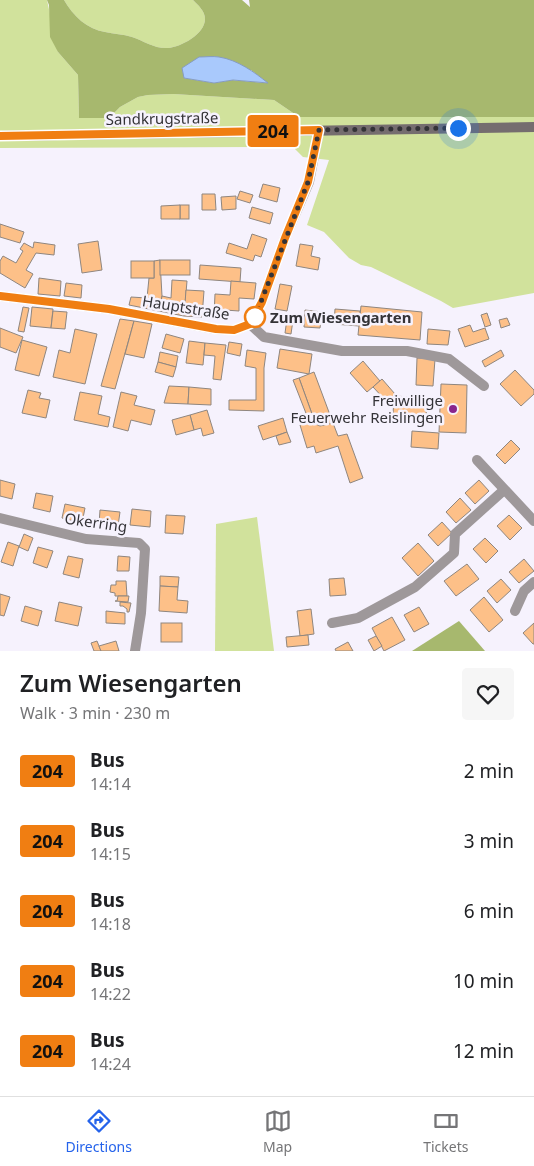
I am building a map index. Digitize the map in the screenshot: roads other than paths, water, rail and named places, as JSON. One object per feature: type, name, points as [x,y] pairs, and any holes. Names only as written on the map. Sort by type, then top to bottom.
[{"type":"street","name":"Sandkrugstraße","points":[[0,136],[534,127]]},
{"type":"street","name":"Hauptstraße","points":[[0,296],[109,309],[216,329],[234,330],[250,324],[262,302],[308,182],[319,130]]},
{"type":"street","points":[[250,324],[264,337],[342,351],[407,351],[449,359],[484,386]]},
{"type":"street","points":[[477,460],[534,521]]},
{"type":"street","points":[[332,623],[358,618],[415,587],[454,553],[456,534],[504,490]]},
{"type":"street","name":"Okerring","points":[[0,518],[86,539],[139,542],[145,550],[141,613],[135,651]]},
{"type":"street","points":[[515,611],[524,591],[534,582]]},
{"type":"water","points":[[199,57],[217,57],[233,61],[268,83],[233,80],[214,83],[184,78],[182,68]]},
{"type":"place","name":"Zum Wiesengarten","points":[[255,317]]},
{"type":"place","name":"Freiwillige Feuerwehr Reislingen","points":[[453,409]]}]
